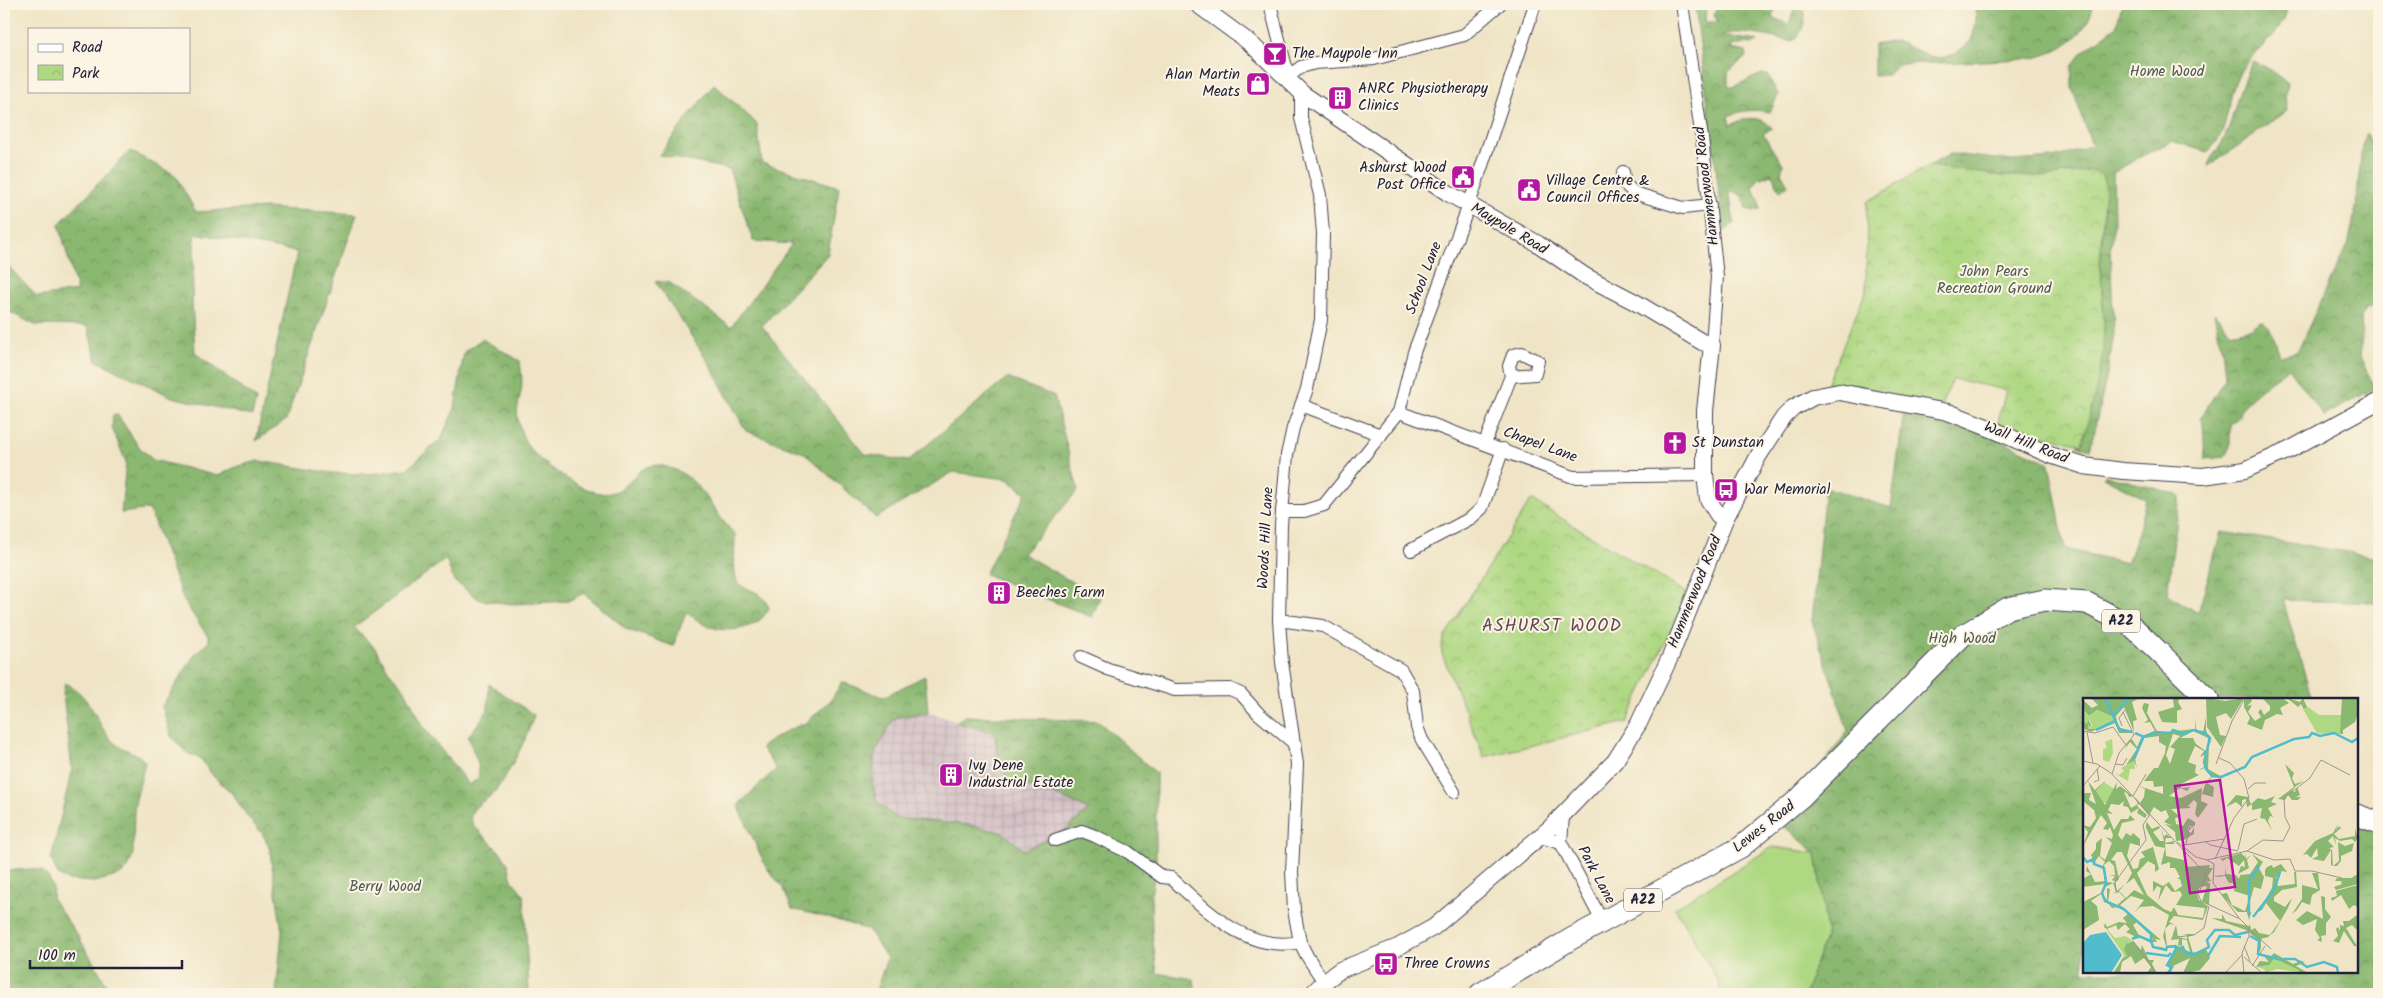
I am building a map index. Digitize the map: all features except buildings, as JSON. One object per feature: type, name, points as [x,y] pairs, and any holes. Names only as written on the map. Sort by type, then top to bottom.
[{"type":"highway","name":"Lewes Road","points":[[1480,994],[1602,921],[1741,847],[1800,798],[1962,636],[2008,608],[2045,600],[2087,603],[2133,627],[2207,698]]},
{"type":"highway","points":[[2358,815],[2379,823]]},
{"type":"street","name":"Maypole Road","points":[[1197,4],[1250,44],[1304,94],[1448,193],[1538,244],[1585,276],[1702,342],[1712,345]]},
{"type":"street","points":[[1270,4],[1286,77],[1301,67],[1315,63],[1374,59],[1464,35],[1500,4]]},
{"type":"street","name":"School Lane","points":[[1282,511],[1304,511],[1324,505],[1399,412],[1414,352],[1469,205],[1535,4]]},
{"type":"street","name":"Hammerwood Road","points":[[1312,994],[1340,970],[1398,947],[1434,927],[1540,837],[1615,762],[1639,723],[1671,654],[1725,519],[1718,515],[1708,499],[1705,475],[1706,411],[1717,277],[1710,205],[1682,4]]},
{"type":"street","name":"Woods Hill Lane","points":[[1304,94],[1301,99],[1302,118],[1320,195],[1323,234],[1320,326],[1307,390],[1293,428],[1288,455],[1282,511],[1279,620],[1282,662],[1296,745],[1297,798],[1292,872],[1294,910],[1300,942],[1324,982]]},
{"type":"street","points":[[1623,172],[1625,184],[1634,193],[1683,208],[1710,205]]},
{"type":"street","points":[[1485,443],[1511,376]]},
{"type":"street","name":"Wall Hill Road","points":[[1725,519],[1759,456],[1784,417],[1793,408],[1824,393],[1839,392],[1948,412],[2050,455],[2084,466],[2123,471],[2203,476],[2245,470],[2289,450],[2379,401]]},
{"type":"street","points":[[1301,405],[1382,435]]},
{"type":"street","name":"Chapel Lane","points":[[1399,412],[1573,476],[1705,475]]},
{"type":"street","points":[[1412,550],[1471,518],[1482,508],[1503,450]]},
{"type":"street","points":[[1279,620],[1322,626],[1401,670],[1413,691],[1418,727],[1422,740],[1454,792]]},
{"type":"street","points":[[1081,657],[1108,669],[1175,690],[1230,689],[1241,694],[1259,714],[1296,745]]},
{"type":"street","points":[[1540,837],[1561,843],[1563,816]]},
{"type":"street","points":[[1055,840],[1082,832],[1095,836],[1128,852],[1162,877],[1171,878],[1230,930],[1248,937],[1285,945],[1300,942]]},
{"type":"street","name":"Park Lane","points":[[1561,843],[1602,921]]},
{"type":"shaded area","points":[[928,712],[995,733],[999,762],[1051,793],[1090,810],[1064,831],[1023,850],[1003,833],[969,825],[896,818],[877,802],[871,783],[874,755],[894,718]]},
{"type":"green space","points":[[1695,4],[1706,4],[1705,22],[1718,22],[1714,15],[1718,4],[1776,4],[1772,18],[1789,24],[1796,4],[1805,12],[1802,29],[1792,41],[1745,33],[1722,36],[1758,41],[1753,44],[1743,43],[1732,46],[1731,49],[1746,52],[1747,56],[1728,72],[1728,85],[1733,87],[1762,74],[1768,75],[1778,95],[1770,112],[1738,112],[1728,116],[1730,125],[1747,119],[1757,119],[1772,128],[1763,134],[1783,164],[1781,173],[1788,185],[1780,191],[1772,174],[1758,179],[1753,189],[1759,200],[1760,209],[1754,211],[1746,209],[1742,196],[1729,191],[1734,223],[1724,232]]},
{"type":"green space","points":[[1976,4],[2093,4],[2087,23],[2074,38],[2057,50],[2038,57],[2030,59],[1903,64],[1896,66],[1888,75],[1874,76],[1874,45],[1896,41],[1929,56],[1940,58],[1955,54],[1971,41],[1976,24]]},
{"type":"green space","name":"Home Wood","points":[[2122,4],[2287,4],[2282,24],[2240,72],[2232,92],[2220,135],[2207,152],[2172,141],[2113,173],[2114,223],[2110,248],[2114,333],[2108,370],[2090,449],[2077,445],[2082,444],[2084,437],[2103,351],[2104,321],[2100,263],[2105,210],[2094,170],[2046,177],[2001,176],[1928,166],[1951,154],[2013,161],[2052,158],[2092,145],[2072,88],[2072,67],[2081,53],[2116,27]]},
{"type":"green space","points":[[2253,61],[2271,70],[2287,82],[2285,96],[2287,111],[2208,167],[2227,131],[2243,80]]},
{"type":"green space","points":[[714,84],[757,124],[762,163],[839,187],[828,254],[762,326],[865,454],[908,461],[1007,378],[1054,396],[1078,490],[1023,554],[1100,598],[1092,617],[985,574],[1026,493],[1007,479],[953,472],[876,518],[804,453],[746,431],[709,363],[655,281],[670,283],[731,327],[792,244],[753,241],[729,169],[659,155]]},
{"type":"green space","points":[[2366,134],[2379,162],[2379,305],[2367,308],[2361,317],[2360,358],[2375,388],[2324,416],[2289,368],[2252,396],[2246,402],[2240,416],[2230,424],[2230,446],[2225,457],[2205,459],[2203,423],[2200,419],[2225,378],[2223,355],[2214,313],[2230,331],[2235,332],[2249,329],[2260,321],[2271,330],[2280,356],[2297,352],[2349,241],[2356,207],[2362,146]]},
{"type":"green space","points":[[130,151],[175,175],[196,212],[265,208],[357,214],[286,420],[256,441],[297,252],[195,233],[192,301],[195,353],[256,399],[252,416],[172,397],[97,361],[87,326],[35,325],[4,309],[4,262],[37,297],[77,291],[59,224]]},
{"type":"green space","name":"John Pears Recreation Ground","points":[[1928,166],[2001,176],[2046,177],[2094,170],[2102,175],[2105,186],[2100,263],[2104,321],[2103,351],[2096,390],[2082,444],[1997,426],[2006,390],[1953,379],[1941,406],[1866,394],[1862,386],[1840,383],[1827,384],[1866,291],[1867,202]]},
{"type":"green space","name":"Berry Wood","points":[[482,339],[520,361],[522,384],[518,418],[526,442],[537,456],[556,472],[580,486],[602,493],[611,493],[619,489],[638,473],[651,466],[659,465],[682,473],[699,488],[719,516],[735,534],[735,568],[738,583],[761,596],[769,608],[765,615],[753,624],[730,630],[710,627],[686,613],[673,646],[626,629],[584,593],[568,601],[514,604],[480,600],[454,581],[446,559],[354,627],[375,648],[388,670],[405,690],[424,728],[469,785],[479,778],[478,763],[468,737],[488,710],[489,684],[534,715],[523,744],[506,775],[495,791],[476,807],[470,815],[473,825],[501,853],[508,864],[512,880],[524,895],[529,994],[276,994],[282,932],[269,846],[262,833],[250,820],[231,792],[214,777],[201,759],[187,753],[171,736],[162,706],[196,653],[209,642],[209,638],[184,601],[149,509],[121,513],[126,462],[112,428],[113,415],[117,414],[139,447],[153,460],[218,476],[238,466],[259,461],[332,473],[370,474],[407,469],[441,439],[455,408],[464,352]]},
{"type":"green space","name":"High Wood","points":[[1904,411],[1973,427],[2049,463],[2065,549],[2127,563],[2139,529],[2146,499],[2103,477],[2106,475],[2180,495],[2167,594],[2198,613],[2221,532],[2379,557],[2379,603],[2283,600],[2312,698],[2083,698],[2083,973],[2358,973],[2358,825],[2379,834],[2379,994],[1805,994],[1827,932],[1816,853],[1779,822],[1848,731],[1812,621],[1825,487],[1891,508]]},
{"type":"green space","points":[[1531,500],[1688,594],[1627,722],[1484,757],[1442,654],[1442,646],[1445,636]]},
{"type":"green space","points":[[925,676],[928,712],[894,718],[874,755],[872,783],[877,802],[896,818],[969,825],[1003,833],[1024,850],[1064,831],[1089,810],[1051,793],[1009,781],[999,762],[995,733],[956,722],[965,716],[1098,721],[1156,773],[1156,863],[1151,896],[1152,933],[1157,973],[1194,979],[1196,994],[875,994],[887,958],[868,930],[834,919],[792,909],[783,888],[766,867],[738,805],[776,769],[761,747],[788,730],[806,723],[831,700],[842,682],[883,697]]},
{"type":"green space","points":[[65,683],[75,689],[88,703],[106,734],[113,742],[142,758],[145,762],[134,808],[133,853],[128,868],[120,875],[95,882],[67,880],[58,875],[51,859],[72,769],[63,694]]},
{"type":"green space","points":[[1772,847],[1816,853],[1827,932],[1805,994],[1721,994],[1717,979],[1675,908]]},
{"type":"green space","points":[[31,869],[42,871],[49,878],[53,889],[52,899],[78,936],[112,994],[4,994],[4,871]]},
{"type":"place","name":"The Maypole Inn","points":[[1275,54]]},
{"type":"place","name":"Alan Martin Meats","points":[[1258,84]]},
{"type":"place","name":"ANRC Physiotherapy Clinics","points":[[1340,98]]},
{"type":"place","name":"Ashurst Wood Post Office","points":[[1463,177]]},
{"type":"place","name":"Village Centre & Council Offices","points":[[1529,190]]},
{"type":"place","name":"St Dunstan","points":[[1675,443]]},
{"type":"place","name":"War Memorial","points":[[1726,490]]},
{"type":"place","name":"Beeches Farm","points":[[999,593]]},
{"type":"place","name":"Ivy Dene Industrial Estate","points":[[951,775]]},
{"type":"place","name":"Three Crowns","points":[[1386,964]]},
{"type":"district","name":"ASHURST WOOD","points":[[1552,626]]}]
